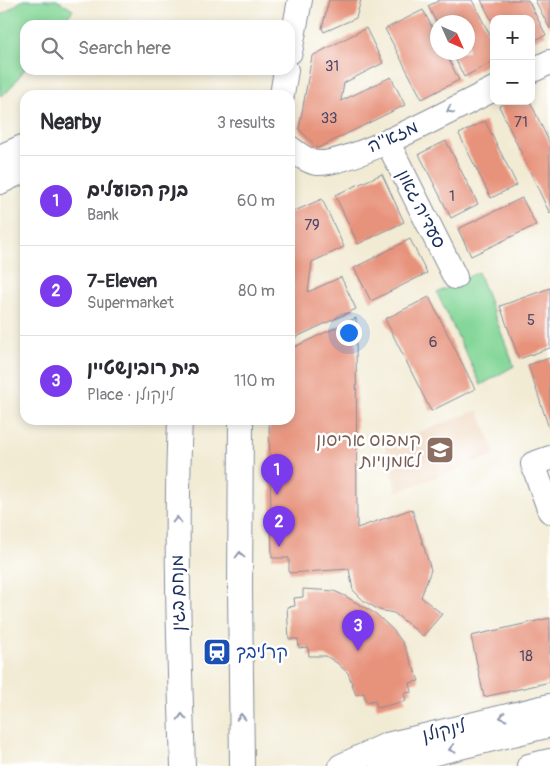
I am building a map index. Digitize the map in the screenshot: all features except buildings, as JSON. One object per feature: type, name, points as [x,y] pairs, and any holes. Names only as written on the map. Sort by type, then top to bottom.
[{"type":"street","points":[[295,26],[300,0]]},
{"type":"street","points":[[535,69],[550,62]]},
{"type":"street","points":[[283,90],[285,75]]},
{"type":"street","name":"מזא''ה","points":[[295,151],[314,163],[334,162],[386,141],[490,91]]},
{"type":"street","name":"סעדיה גאון","points":[[386,141],[455,277]]},
{"type":"street","points":[[0,158],[20,148]]},
{"type":"street","points":[[0,182],[20,172]]},
{"type":"street","name":"מנחם בגין","points":[[180,425],[177,464],[178,600],[183,766]]},
{"type":"street","points":[[241,425],[242,766]]},
{"type":"street","points":[[541,461],[550,511]]},
{"type":"street","name":"לינקולן","points":[[341,766],[387,745],[550,706]]},
{"type":"street","points":[[382,766],[550,725]]},
{"type":"street","points":[[529,766],[550,761]]},
{"type":"shaded area","name":"קמפוס אריסון לאמנויות","points":[[478,410],[496,455],[397,492],[385,445]]},
{"type":"green space","points":[[23,0],[57,0],[73,10],[65,20],[20,20],[20,75],[8,91],[0,96],[0,16]]},
{"type":"green space","points":[[478,272],[514,366],[481,385],[437,293]]},
{"type":"place","name":"קמפוס אריסון לאמנויות","points":[[440,450]]},
{"type":"place","name":"בנק הפועלים","points":[[277,495]]},
{"type":"place","name":"7-Eleven","points":[[279,547]]},
{"type":"place","name":"בית רובינשטיין","points":[[358,651]]},
{"type":"place","name":"קרליבך","points":[[217,652]]}]
